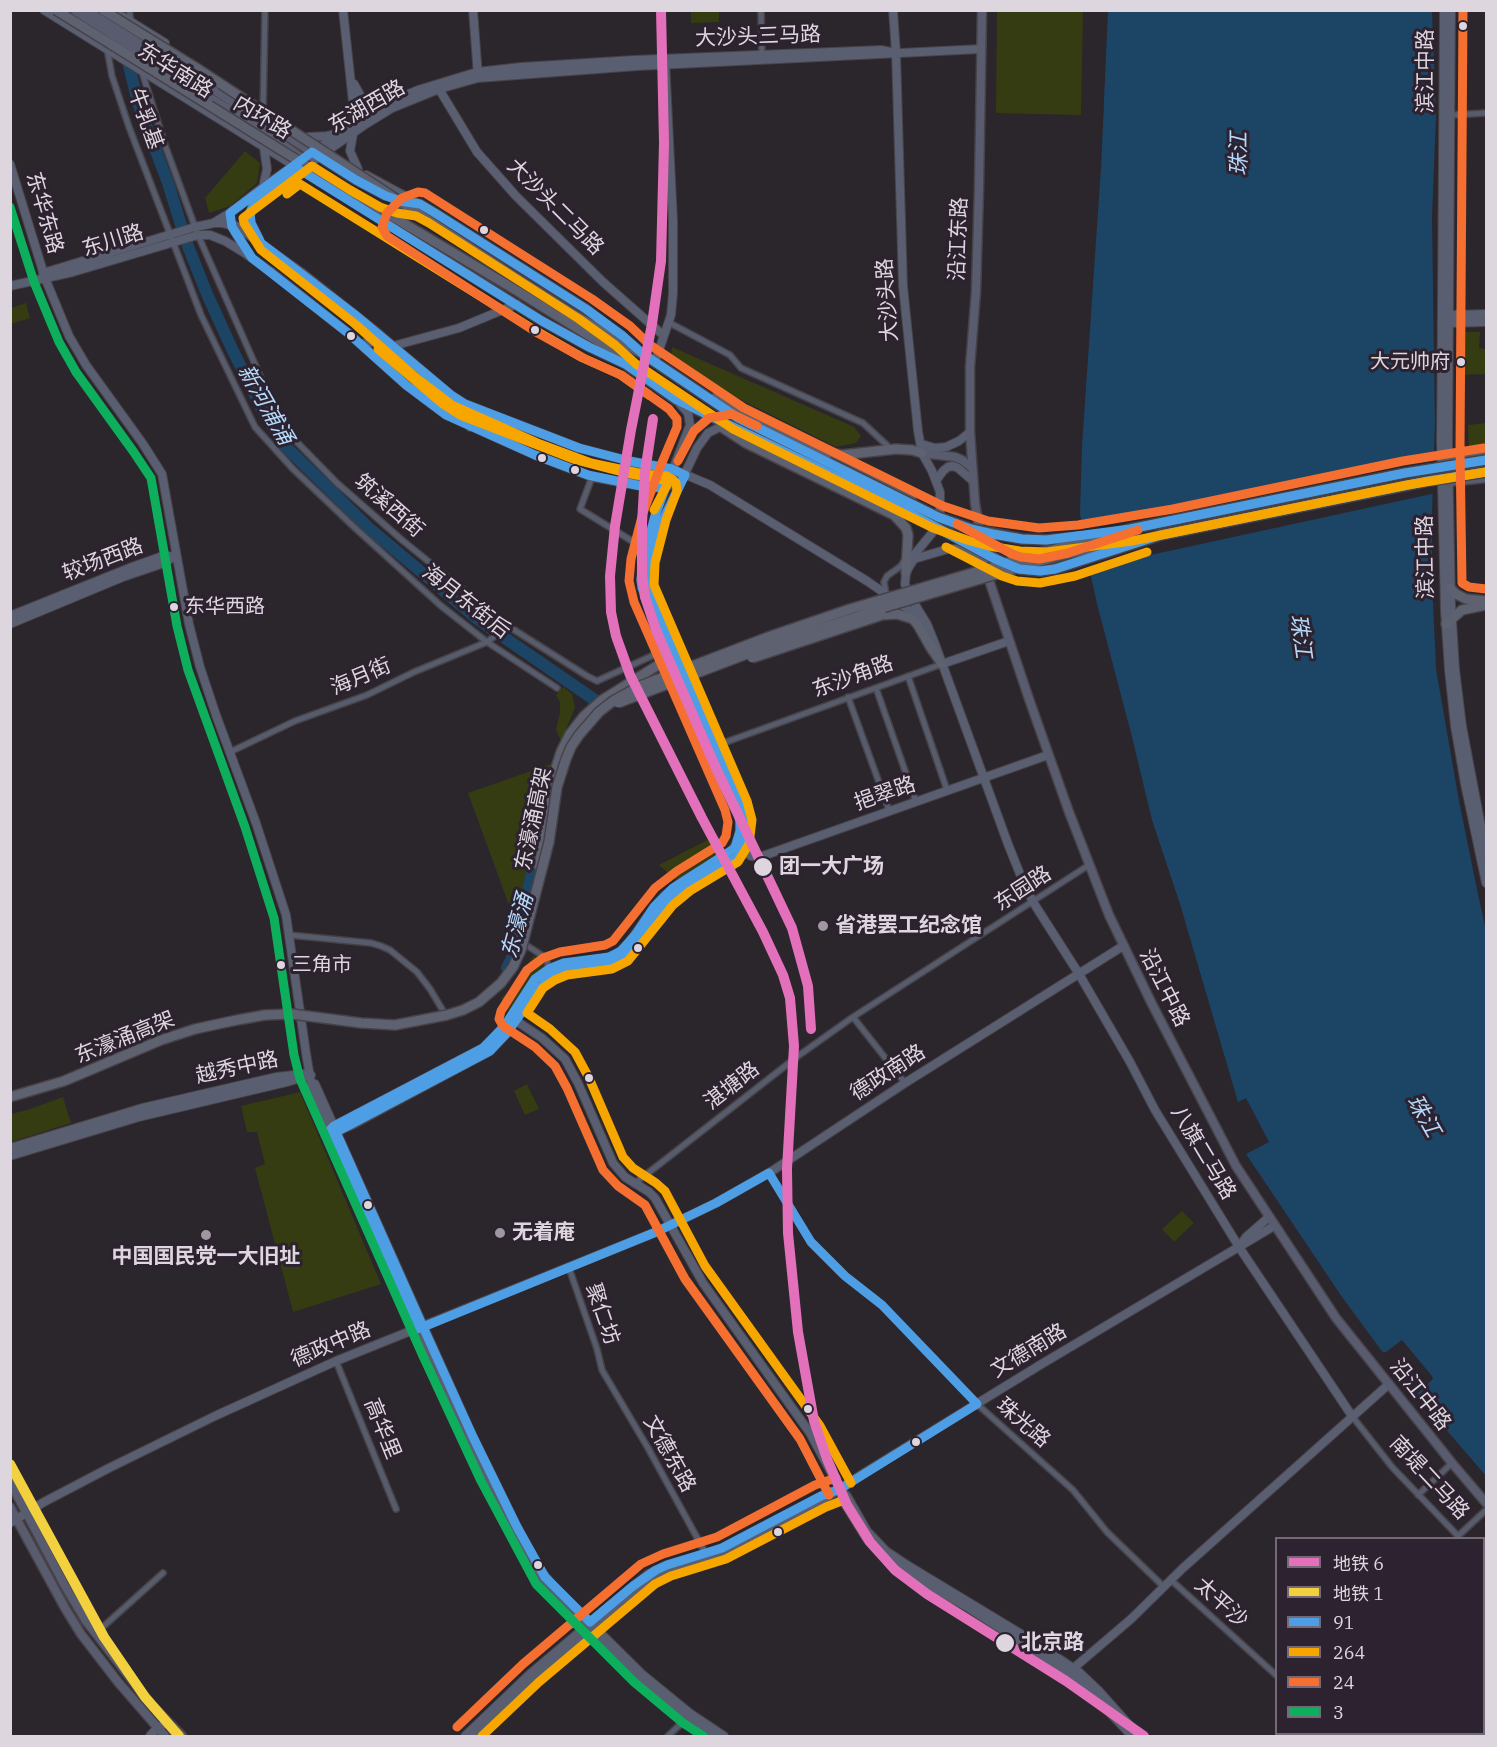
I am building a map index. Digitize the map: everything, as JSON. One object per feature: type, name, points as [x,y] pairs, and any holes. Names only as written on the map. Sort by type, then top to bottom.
[{"type":"highway","name":"内环路","points":[[56,10],[251,132],[601,343],[627,365],[677,400],[725,426]]},
{"type":"highway","name":"内环路","points":[[100,12],[231,91],[521,281],[643,354],[738,418],[828,458],[945,520],[971,529],[1022,539],[1046,540],[1131,534]]},
{"type":"highway","points":[[725,426],[849,482],[1000,561],[1019,569],[1040,571],[1055,569],[1151,538],[1177,532],[1428,480],[1486,472]]},
{"type":"highway","points":[[725,426],[746,443],[894,515],[906,528],[908,543],[906,572]]},
{"type":"highway","points":[[828,458],[891,449],[921,449]]},
{"type":"highway","points":[[1131,534],[1405,473],[1486,460]]},
{"type":"highway","points":[[1131,534],[1177,532]]},
{"type":"highway","name":"东濠涌高架","points":[[10,1098],[58,1084],[158,1042],[198,1029],[244,1019],[292,1014],[368,1025],[392,1026],[447,1016],[480,1002],[502,983],[514,967],[522,949],[550,841],[561,776],[568,756],[591,723],[616,704],[687,683],[801,634],[1131,534]]},
{"type":"highway","name":"东濠涌高架","points":[[10,1098],[57,1084],[161,1040],[195,1029],[253,1016],[301,1014],[361,1023],[395,1025],[463,1010],[488,996],[508,974],[520,950],[549,842],[557,787],[566,759],[585,728],[613,700],[650,682],[850,609],[1040,553],[1131,534]]},
{"type":"highway","points":[[1450,588],[1466,599],[1486,603]]},
{"type":"highway","points":[[1449,621],[1462,610],[1486,603]]},
{"type":"highway","points":[[687,683],[882,615],[897,614],[913,619],[942,664]]},
{"type":"highway","points":[[534,902],[550,787],[565,743],[584,716],[602,700],[672,654]]},
{"type":"main road","name":"东华南路","points":[[44,10],[517,304],[589,347],[627,365]]},
{"type":"main road","points":[[63,10],[129,53],[142,71],[166,55],[178,52]]},
{"type":"main road","points":[[86,10],[263,130],[315,154],[386,196],[420,204]]},
{"type":"main road","name":"东华南路","points":[[112,10],[358,170],[420,204],[586,309],[643,354]]},
{"type":"main road","points":[[343,10],[356,121]]},
{"type":"main road","points":[[473,10],[478,75]]},
{"type":"main road","name":"大沙头路","points":[[893,10],[903,286],[921,449],[940,492],[938,524],[912,557],[906,572]]},
{"type":"main road","name":"沿江东路","points":[[972,468],[970,367],[979,188],[982,10]]},
{"type":"main road","name":"滨江中路","points":[[1444,10],[1449,621],[1462,726],[1486,853]]},
{"type":"main road","name":"滨江中路","points":[[1451,10],[1452,116],[1442,471],[1455,726],[1486,883]]},
{"type":"main road","points":[[74,11],[212,94],[263,120],[293,145],[306,161],[360,199],[394,227],[401,213],[420,204]]},
{"type":"main road","points":[[100,12],[166,55]]},
{"type":"main road","name":"大沙头三马路","points":[[478,75],[521,67],[762,57],[881,55],[981,49]]},
{"type":"main road","points":[[655,362],[671,315],[673,293],[673,220],[665,62]]},
{"type":"main road","name":"东湖西路","points":[[325,148],[356,121],[478,75]]},
{"type":"main road","name":"东湖西路","points":[[213,223],[230,213],[263,186],[353,133],[379,112],[435,84],[478,75]]},
{"type":"main road","points":[[352,80],[363,100],[379,112]]},
{"type":"main road","name":"大沙头二马路","points":[[439,89],[477,152],[516,196],[603,282],[663,335]]},
{"type":"main road","points":[[308,137],[327,136],[341,132]]},
{"type":"main road","points":[[353,133],[350,151],[358,170]]},
{"type":"main road","points":[[263,186],[267,169],[264,148]]},
{"type":"main road","name":"东华东路","points":[[10,164],[44,276]]},
{"type":"main road","name":"东湖西路","points":[[261,243],[250,223],[252,207],[296,168]]},
{"type":"main road","points":[[230,213],[231,225],[252,258]]},
{"type":"main road","points":[[197,231],[213,223],[231,225],[240,229],[301,272],[451,395],[476,408],[579,447],[629,461],[672,469],[710,485],[886,594],[927,624]]},
{"type":"main road","points":[[434,252],[440,238],[455,226]]},
{"type":"main road","points":[[197,231],[225,241],[252,258],[360,344],[426,402],[446,415],[535,455],[592,477],[665,488],[685,475]]},
{"type":"main road","name":"东川路","points":[[10,286],[197,231]]},
{"type":"main road","points":[[44,276],[63,324],[86,365],[158,466],[166,490],[192,636],[206,687],[283,904],[315,1102],[333,1130],[420,1328],[536,1562],[553,1586],[590,1628],[711,1737]]},
{"type":"main road","points":[[393,346],[442,334],[517,304]]},
{"type":"main road","points":[[1448,319],[1486,314]]},
{"type":"main road","points":[[1448,319],[1486,322]]},
{"type":"main road","points":[[360,344],[374,342],[377,340],[378,333]]},
{"type":"main road","points":[[513,1019],[538,988],[556,973],[572,969],[608,966],[625,958],[672,899],[730,862],[740,847],[738,814],[714,747],[687,683],[642,588],[641,570],[645,549],[665,488],[690,425],[688,413],[677,400]]},
{"type":"main road","points":[[470,427],[469,414],[476,408]]},
{"type":"main road","points":[[672,654],[652,594],[648,569],[661,524],[703,438],[708,433],[725,426]]},
{"type":"main road","points":[[921,449],[946,447],[959,441],[970,432]]},
{"type":"main road","points":[[921,449],[962,459],[972,468]]},
{"type":"main road","points":[[1486,454],[1448,458],[1442,471],[1448,482],[1486,478]]},
{"type":"main road","points":[[627,484],[640,473],[629,461]]},
{"type":"main road","points":[[936,482],[943,471],[953,466],[973,481]]},
{"type":"main road","name":"沿江中路","points":[[972,468],[975,503],[987,571],[1048,755],[1089,865],[1123,946],[1236,1166],[1274,1226],[1336,1318],[1454,1462]]},
{"type":"main road","points":[[906,572],[914,559],[948,549],[967,552],[987,571]]},
{"type":"main road","name":"较场西路","points":[[10,616],[132,567],[160,557],[176,556]]},
{"type":"main road","name":"较场西路","points":[[10,624],[176,556]]},
{"type":"main road","name":"八旗二马路","points":[[906,572],[905,584],[908,593],[927,624],[1008,844],[1033,902],[1079,974],[1155,1110],[1239,1247],[1352,1416]]},
{"type":"main road","name":"东沙角路","points":[[942,664],[1009,640]]},
{"type":"main road","name":"挹翠路","points":[[740,847],[751,856],[760,857],[1048,755]]},
{"type":"main road","points":[[333,1130],[490,1051],[507,1033],[535,979],[549,969],[564,963],[599,960],[616,955],[628,944],[664,896],[690,877],[740,847]]},
{"type":"main road","name":"德政南路","points":[[670,1226],[769,1173],[905,1083],[1123,946]]},
{"type":"main road","points":[[513,1019],[542,1038],[565,1059],[579,1083],[618,1171],[655,1198],[702,1283],[810,1433],[840,1489],[847,1496],[867,1531],[886,1551],[1032,1640],[1071,1670],[1132,1737]]},
{"type":"main road","name":"越秀中路","points":[[10,1148],[149,1106],[276,1077],[310,1075]]},
{"type":"main road","name":"越秀中路","points":[[10,1156],[130,1120],[310,1075]]},
{"type":"main road","points":[[1239,1247],[1246,1237],[1269,1217]]},
{"type":"main road","name":"德政中路","points":[[14,1521],[27,1512],[162,1442],[336,1361],[670,1226]]},
{"type":"main road","name":"文德南路","points":[[840,1489],[1047,1360],[1274,1226]]},
{"type":"main road","points":[[1071,1670],[1131,1619],[1171,1580],[1389,1384]]},
{"type":"main road","points":[[1454,1462],[1486,1495]]},
{"type":"main road","points":[[1454,1462],[1486,1503]]},
{"type":"main road","points":[[10,1482],[68,1592],[95,1634],[167,1723],[182,1737]]},
{"type":"main road","points":[[474,1737],[648,1575],[667,1565],[706,1554],[745,1537],[821,1496],[840,1489]]},
{"type":"main road","points":[[465,1737],[516,1687],[653,1580],[678,1568],[710,1560],[744,1545],[806,1511],[840,1489]]},
{"type":"main road","points":[[10,1507],[14,1521],[81,1634],[161,1734]]},
{"type":"main road","points":[[1071,1670],[1086,1677],[1139,1737]]},
{"type":"main road","points":[[689,1716],[724,1737]]},
{"type":"main road","points":[[150,1737],[161,1734],[167,1723]]},
{"type":"street","name":"筑溪西街","points":[[129,10],[156,121],[197,231],[277,414],[290,435],[337,483],[506,628],[587,676],[597,681],[672,654]]},
{"type":"street","points":[[263,120],[265,10]]},
{"type":"street","points":[[761,10],[762,57]]},
{"type":"street","name":"牛乳基","points":[[100,12],[112,76],[172,238]]},
{"type":"street","points":[[1452,116],[1486,113]]},
{"type":"street","name":"海月东街后","points":[[172,238],[201,315],[255,427],[293,469],[440,605],[558,688]]},
{"type":"street","points":[[668,322],[730,355],[741,368],[863,423],[891,449]]},
{"type":"street","points":[[828,458],[912,496],[914,502],[906,514],[899,517],[894,515]]},
{"type":"street","points":[[592,477],[580,509],[645,549]]},
{"type":"street","points":[[886,594],[884,582],[887,576],[901,566],[907,555]]},
{"type":"street","name":"海月街","points":[[230,752],[295,721],[367,695],[489,640],[506,628]]},
{"type":"street","name":"东沙角路","points":[[714,747],[942,664]]},
{"type":"street","points":[[908,676],[947,790]]},
{"type":"street","points":[[876,688],[916,802]]},
{"type":"street","points":[[848,697],[889,810]]},
{"type":"street","name":"东园路","points":[[854,1017],[1089,865]]},
{"type":"street","points":[[289,935],[370,943],[390,950],[417,972],[430,988],[442,1009]]},
{"type":"street","points":[[514,937],[546,958],[549,969]]},
{"type":"street","points":[[854,1017],[905,1083]]},
{"type":"street","name":"湛塘路","points":[[634,1184],[767,1079],[854,1017]]},
{"type":"street","name":"珠光路","points":[[769,1173],[811,1242],[845,1276],[882,1305],[977,1404],[1073,1490],[1107,1532],[1164,1587]]},
{"type":"street","name":"聚仁坊","points":[[569,1268],[603,1370]]},
{"type":"street","name":"高华里","points":[[336,1361],[396,1509]]},
{"type":"street","name":"文德东路","points":[[603,1370],[706,1554]]},
{"type":"street","name":"南堤二马路","points":[[1352,1416],[1392,1467],[1458,1536],[1486,1510]]},
{"type":"street","points":[[1418,1495],[1454,1462]]},
{"type":"street","points":[[95,1634],[163,1573]]},
{"type":"street","name":"太平沙","points":[[1171,1580],[1275,1674]]},
{"type":"street","points":[[668,1737],[689,1716]]},
{"type":"green space","points":[[691,11],[719,11],[719,22],[691,23]]},
{"type":"green space","points":[[997,11],[1083,11],[1081,115],[996,113]]},
{"type":"green space","points":[[245,151],[260,163],[257,183],[230,206],[209,213],[205,198]]},
{"type":"green space","points":[[26,303],[30,318],[11,324],[11,308]]},
{"type":"green space","points":[[1462,332],[1480,332],[1479,348],[1486,349],[1486,374],[1461,375]]},
{"type":"green space","points":[[672,347],[854,427],[861,436],[856,443],[836,447],[719,389],[671,359]]},
{"type":"green space","points":[[1486,423],[1486,447],[1469,449],[1468,425]]},
{"type":"green space","points":[[563,687],[572,694],[575,708],[561,741],[556,730],[560,702],[556,695]]},
{"type":"green space","points":[[551,764],[541,803],[522,903],[510,908],[468,793]]},
{"type":"green space","points":[[715,836],[724,850],[676,880],[659,865]]},
{"type":"green space","points":[[534,955],[545,966],[531,979],[510,1013],[501,998],[508,992]]},
{"type":"green space","points":[[527,1084],[539,1109],[525,1115],[514,1091]]},
{"type":"green space","points":[[300,1092],[381,1284],[293,1312],[255,1168],[265,1164],[257,1132],[247,1132],[241,1106]]},
{"type":"green space","points":[[63,1097],[71,1123],[11,1142],[11,1114]]},
{"type":"green space","points":[[1182,1211],[1194,1223],[1174,1242],[1162,1229]]},
{"type":"water","name":"珠江","points":[[1108,11],[1432,11],[1436,116],[1432,217],[1435,423],[1432,579],[1436,669],[1459,801],[1486,930],[1486,1476],[1418,1397],[1418,1393],[1433,1379],[1432,1376],[1402,1340],[1386,1352],[1381,1350],[1342,1297],[1246,1154],[1269,1142],[1246,1098],[1238,1102],[1180,904],[1152,820],[1097,604],[1080,513]]},
{"type":"pier","points":[[1437,457],[1436,493],[1086,569],[1079,529]]},
{"type":"waterway","name":"新河浦涌","points":[[126,54],[139,106],[168,183],[187,244],[207,294],[262,409],[282,443],[369,528],[476,618],[605,707]]},
{"type":"waterway","name":"东濠涌","points":[[507,968],[516,949],[542,825]]},
{"type":"metro line","name":"6","points":[[661,10],[664,143],[661,261],[652,324],[615,526],[610,576],[611,612],[616,636],[630,675],[763,932],[783,975],[790,998],[794,1046],[787,1169],[788,1233],[798,1332],[814,1421],[847,1505],[870,1542],[895,1570],[927,1594],[1066,1681],[1144,1736]]},
{"type":"metro line","name":"6","points":[[653,419],[645,472],[642,523],[642,575],[645,597],[656,630],[715,766],[792,928],[808,986],[811,1029]]},
{"type":"metro line","name":"1","points":[[10,1464],[104,1637],[145,1697],[179,1736]]},
{"type":"transit line","name":"24","points":[[1463,10],[1460,448],[1462,583],[1469,587],[1486,589]]},
{"type":"transit line","name":"91","points":[[423,1327],[417,1329],[328,1132],[334,1126],[483,1048],[506,1024],[535,979],[549,969],[564,963],[609,957],[621,951],[636,934],[654,907],[673,888],[735,848],[740,831],[740,821],[736,806],[642,588],[643,561],[665,488],[641,486],[588,475],[535,455],[446,415],[406,385],[348,333],[252,258],[232,227],[230,213],[312,152],[386,196],[420,204],[435,213],[586,309],[643,354],[738,418],[938,517],[992,534],[1046,540],[1130,529],[1405,473],[1486,460]]},
{"type":"transit line","name":"264","points":[[851,1483],[820,1426],[705,1266],[665,1191],[633,1168],[623,1157],[589,1078],[575,1052],[550,1029],[527,1013],[543,988],[555,980],[567,975],[612,969],[628,961],[673,905],[690,891],[738,862],[749,844],[752,820],[747,801],[654,585],[655,563],[666,520],[677,491],[676,483],[667,476],[643,474],[591,463],[540,444],[452,405],[261,250],[243,218],[312,166],[380,207],[416,216],[429,223],[579,319],[615,345],[636,364],[733,429],[933,528],[989,546],[1047,552],[1132,541],[1407,485],[1486,472]]},
{"type":"transit line","name":"91","points":[[423,1327],[336,1132],[490,1051],[507,1033],[539,988],[556,973],[608,966],[625,958],[672,899],[738,857],[743,850],[748,824],[744,805],[649,586],[648,569],[661,524],[685,475],[672,469],[579,448],[465,404],[451,395],[354,314],[261,243],[251,223],[250,212],[255,203],[300,170],[542,321],[627,365],[677,400],[893,504],[993,558],[1019,569],[1040,571],[1055,569],[1161,535],[1428,481],[1486,472]]},
{"type":"transit line","name":"264","points":[[287,194],[300,184],[536,331],[583,358],[621,375],[649,395]]},
{"type":"transit line","name":"24","points":[[829,1495],[800,1439],[685,1279],[645,1205],[618,1186],[603,1170],[555,1066],[535,1047],[503,1026],[499,1019],[501,1011],[527,970],[543,958],[560,952],[605,945],[613,941],[655,888],[677,871],[722,843],[726,836],[728,822],[725,810],[634,602],[629,581],[631,559],[643,513],[677,427],[677,419],[669,409],[621,375],[583,358],[536,332],[387,236],[382,227],[387,213],[402,198],[418,192],[425,193],[592,299],[630,326],[650,345],[744,408],[943,506],[988,521],[1039,528],[1078,525],[1173,509],[1403,461],[1484,448]]},
{"type":"transit line","name":"3","points":[[10,207],[34,282],[59,342],[76,372],[151,478],[177,626],[188,670],[245,827],[274,918],[294,1055],[300,1079],[422,1354],[481,1481],[536,1584],[634,1682],[683,1723],[703,1736]]},
{"type":"transit line","name":"264","points":[[378,349],[443,404],[460,415],[576,460],[669,481],[654,510]]},
{"type":"transit line","name":"24","points":[[678,461],[694,431],[709,418],[732,414],[757,426]]},
{"type":"transit line","name":"24","points":[[957,524],[1012,554],[1039,559],[1068,553],[1138,530]]},
{"type":"transit line","name":"264","points":[[946,547],[1002,576],[1017,581],[1040,583],[1075,576],[1147,552]]},
{"type":"transit line","name":"91","points":[[769,1173],[811,1242],[845,1276],[882,1305],[977,1404],[840,1489],[821,1496],[722,1548],[656,1570],[590,1622],[545,1577],[517,1527],[473,1437],[423,1327],[656,1232],[716,1203],[769,1173]]},
{"type":"transit line","name":"24","points":[[457,1727],[523,1664],[641,1564],[663,1554],[717,1537],[815,1485],[836,1478]]},
{"type":"transit line","name":"264","points":[[482,1736],[539,1682],[655,1584],[671,1576],[726,1559],[844,1500]]},
{"type":"place","name":"大元帅府","points":[[1461,362]]},
{"type":"place","name":"东华西路","points":[[174,607]]},
{"type":"place","name":"团一大广场","points":[[763,867]]},
{"type":"place","name":"省港罢工纪念馆","points":[[823,926]]},
{"type":"place","name":"三角市","points":[[281,965]]},
{"type":"place","name":"无着庵","points":[[500,1233]]},
{"type":"place","name":"中国国民党一大旧址","points":[[206,1235]]},
{"type":"place","name":"北京路","points":[[1005,1643]]}]
